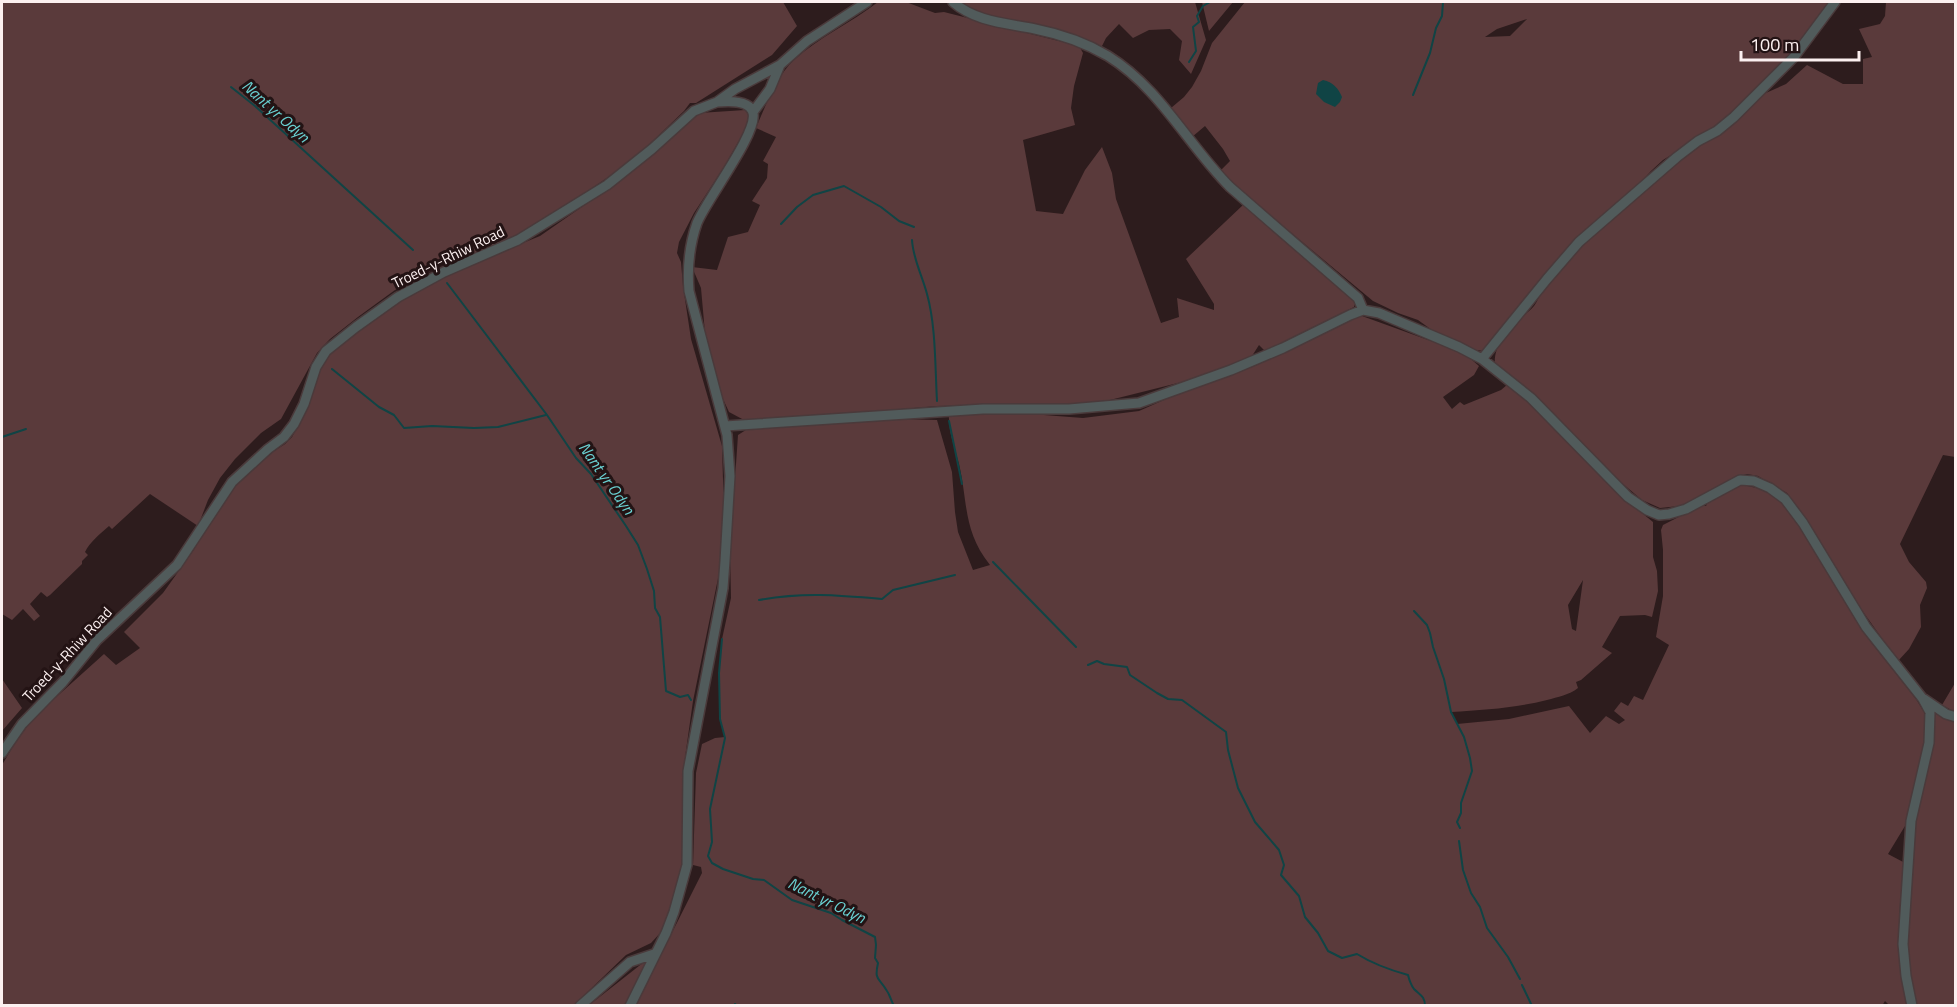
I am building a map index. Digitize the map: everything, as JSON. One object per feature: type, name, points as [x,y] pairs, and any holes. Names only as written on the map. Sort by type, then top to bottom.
[{"type":"street","name":"Troed-y-Rhiw Road","points":[[2,753],[21,724],[63,682],[97,640],[177,565],[232,482],[284,437],[294,424],[304,404],[316,367],[326,351],[398,297],[444,272],[519,240],[607,185],[694,111],[717,102],[745,83],[780,65],[807,41],[867,2]]},
{"type":"street","points":[[953,2],[975,16],[1062,36],[1108,56],[1166,108],[1208,164],[1230,187],[1358,298],[1363,310]]},
{"type":"street","points":[[1482,359],[1547,279],[1580,243],[1677,157],[1734,117],[1794,57],[1835,2]]},
{"type":"street","name":"Troed-y-Rhiw Road","points":[[630,1005],[666,933],[687,866],[688,771],[723,588],[730,476],[725,426],[689,291],[687,269],[690,246],[706,204],[744,142],[752,125],[753,112],[770,89],[780,65]]},
{"type":"street","points":[[717,102],[743,103],[753,112]]},
{"type":"street","points":[[725,426],[983,409],[1069,409],[1139,403],[1231,370],[1363,310],[1379,313],[1411,326],[1482,359],[1531,398],[1628,497],[1647,510],[1669,514],[1686,509],[1740,480],[1754,481],[1770,488],[1785,499],[1803,523],[1866,627],[1923,699],[1930,712],[1929,743],[1911,821],[1902,944],[1912,1005]]},
{"type":"street","points":[[1923,699],[1946,714],[1956,717]]},
{"type":"street","points":[[580,1005],[630,962],[654,954]]},
{"type":"shaded area","points":[[2,2],[783,2],[797,26],[772,55],[696,103],[690,103],[632,161],[539,224],[465,259],[448,265],[440,262],[434,269],[395,290],[358,317],[330,339],[317,353],[281,419],[261,433],[220,478],[198,526],[150,494],[112,529],[109,526],[96,538],[85,552],[88,555],[82,564],[50,595],[47,597],[41,592],[30,604],[40,616],[34,621],[23,609],[12,620],[2,614]]},
{"type":"shaded area","points":[[878,2],[906,2],[935,13],[944,12],[1079,46],[1083,53],[1071,108],[1075,125],[1023,140],[1036,211],[1063,214],[1085,170],[1102,147],[1112,173],[1116,199],[1161,323],[1179,317],[1177,298],[1214,310],[1214,304],[1186,259],[1243,205],[1356,300],[1354,307],[1265,351],[1259,345],[1252,356],[1194,379],[1102,402],[938,406],[768,420],[744,420],[729,412],[717,386],[705,333],[701,288],[692,267],[717,270],[728,237],[748,232],[760,205],[752,201],[767,178],[768,164],[763,161],[776,137],[756,128],[782,74],[794,60],[824,37]]},
{"type":"shaded area","points":[[958,2],[1195,2],[1206,40],[1191,74],[1179,60],[1182,41],[1170,29],[1149,30],[1133,38],[1119,24],[1106,38],[1101,48],[1062,31],[975,14]]},
{"type":"shaded area","points":[[1202,2],[1233,2],[1209,31]]},
{"type":"shaded area","points":[[1245,2],[1830,2],[1795,50],[1724,122],[1663,160],[1633,191],[1577,238],[1483,351],[1436,333],[1418,320],[1373,301],[1289,231],[1272,220],[1219,172],[1230,161],[1223,149],[1205,126],[1192,137],[1171,108],[1192,87],[1212,43]],"holes":[[[1527,19],[1510,36],[1485,37],[1497,29]]]},
{"type":"shaded area","points":[[1886,2],[1955,2],[1955,457],[1943,455],[1900,544],[1909,562],[1926,582],[1927,588],[1920,605],[1921,627],[1909,649],[1898,661],[1849,592],[1817,537],[1787,493],[1758,476],[1747,474],[1736,477],[1689,505],[1660,508],[1642,500],[1617,479],[1553,414],[1495,365],[1496,352],[1506,333],[1534,306],[1565,262],[1649,185],[1759,96],[1786,84],[1807,65],[1843,84],[1863,84],[1863,59],[1872,57],[1859,29],[1880,24],[1885,16]]},
{"type":"shaded area","points":[[745,110],[748,114],[748,122],[745,130],[694,213],[679,242],[677,253],[681,262],[691,339],[722,446],[723,554],[693,701],[682,779],[683,853],[681,870],[662,931],[651,943],[626,955],[574,1005],[2,1005],[2,765],[34,717],[104,654],[116,665],[140,648],[124,632],[163,593],[239,479],[260,460],[292,437],[305,413],[318,374],[332,352],[356,331],[404,298],[464,267],[540,236],[629,174],[699,113]]},
{"type":"shaded area","points":[[1362,316],[1465,354],[1479,366],[1474,375],[1443,397],[1452,409],[1460,402],[1464,405],[1501,390],[1508,384],[1560,431],[1616,492],[1653,522],[1653,557],[1657,571],[1658,591],[1652,617],[1620,616],[1602,647],[1612,653],[1576,682],[1578,688],[1571,692],[1523,705],[1451,712],[1457,724],[1509,719],[1569,706],[1590,733],[1606,716],[1619,724],[1625,720],[1614,711],[1621,702],[1628,706],[1634,696],[1643,700],[1669,645],[1656,637],[1663,596],[1661,530],[1663,525],[1700,506],[1706,506],[1709,500],[1738,484],[1762,489],[1789,509],[1870,641],[1924,712],[1927,725],[1924,750],[1915,787],[1905,826],[1888,854],[1905,863],[1899,937],[1908,1005],[1889,1005],[1885,1001],[1882,1006],[635,1006],[702,873],[701,867],[693,865],[696,773],[702,744],[715,738],[725,737],[720,719],[719,673],[722,639],[731,598],[730,552],[738,435],[749,428],[901,419],[937,420],[952,472],[958,532],[973,570],[990,565],[981,552],[971,528],[951,434],[949,414],[1018,413],[1083,418],[1139,411],[1257,365],[1347,320]],"holes":[[[1583,580],[1576,631],[1572,629],[1568,605]]]},
{"type":"shaded area","points":[[2,679],[22,708],[2,731]]},
{"type":"shaded area","points":[[1955,683],[1956,712],[1942,705]]},
{"type":"shaded area","points":[[1934,713],[1955,721],[1955,1005],[1916,1005],[1907,958],[1916,816]]},
{"type":"shaded area","points":[[644,962],[646,963],[626,1005],[588,1006]]},
{"type":"water","points":[[1323,80],[1335,86],[1342,97],[1335,107],[1324,102],[1316,94],[1318,83]]},
{"type":"waterway","points":[[1189,62],[1196,51],[1193,27],[1199,22],[1197,16],[1203,6],[1210,2]]},
{"type":"waterway","points":[[1413,95],[1442,16],[1443,2]]},
{"type":"waterway","name":"Nant yr Odyn","points":[[231,87],[255,106],[413,250]]},
{"type":"waterway","points":[[781,224],[797,207],[813,195],[844,186],[881,207],[899,221],[914,227]]},
{"type":"waterway","points":[[912,240],[932,319],[937,401]]},
{"type":"waterway","name":"Nant yr Odyn","points":[[447,283],[547,415],[576,458],[591,474],[638,545],[654,591],[655,608],[660,617],[666,691],[680,697],[688,695],[691,700]]},
{"type":"waterway","points":[[332,369],[379,407],[394,415],[404,428],[498,427],[546,415]]},
{"type":"waterway","points":[[949,421],[962,484]]},
{"type":"waterway","points":[[2,437],[26,429]]},
{"type":"waterway","points":[[993,562],[1076,647]]},
{"type":"waterway","points":[[759,600],[805,595],[882,599],[893,590],[955,575]]},
{"type":"waterway","points":[[1414,611],[1427,625],[1444,679],[1451,712],[1464,737],[1470,758],[1472,771],[1461,803],[1461,813],[1457,822],[1460,828]]},
{"type":"waterway","name":"Nant yr Odyn","points":[[722,639],[719,673],[720,719],[725,738],[710,809],[712,842],[708,856],[712,863],[723,869],[753,879],[764,880],[792,900],[831,913],[875,937],[877,976],[894,1006]]},
{"type":"waterway","points":[[1088,665],[1097,661],[1127,667],[1130,675],[1157,693],[1168,699],[1182,700],[1226,732],[1228,750],[1238,788],[1255,822],[1279,850],[1284,865],[1281,875],[1299,896],[1305,917],[1318,933],[1328,951],[1342,958],[1357,954],[1369,961],[1408,975],[1413,987],[1423,998],[1425,1006]]},
{"type":"waterway","points":[[1459,841],[1463,870],[1471,893],[1480,907],[1487,928],[1508,957],[1520,979]]},
{"type":"waterway","points":[[1522,985],[1532,1006]]}]
